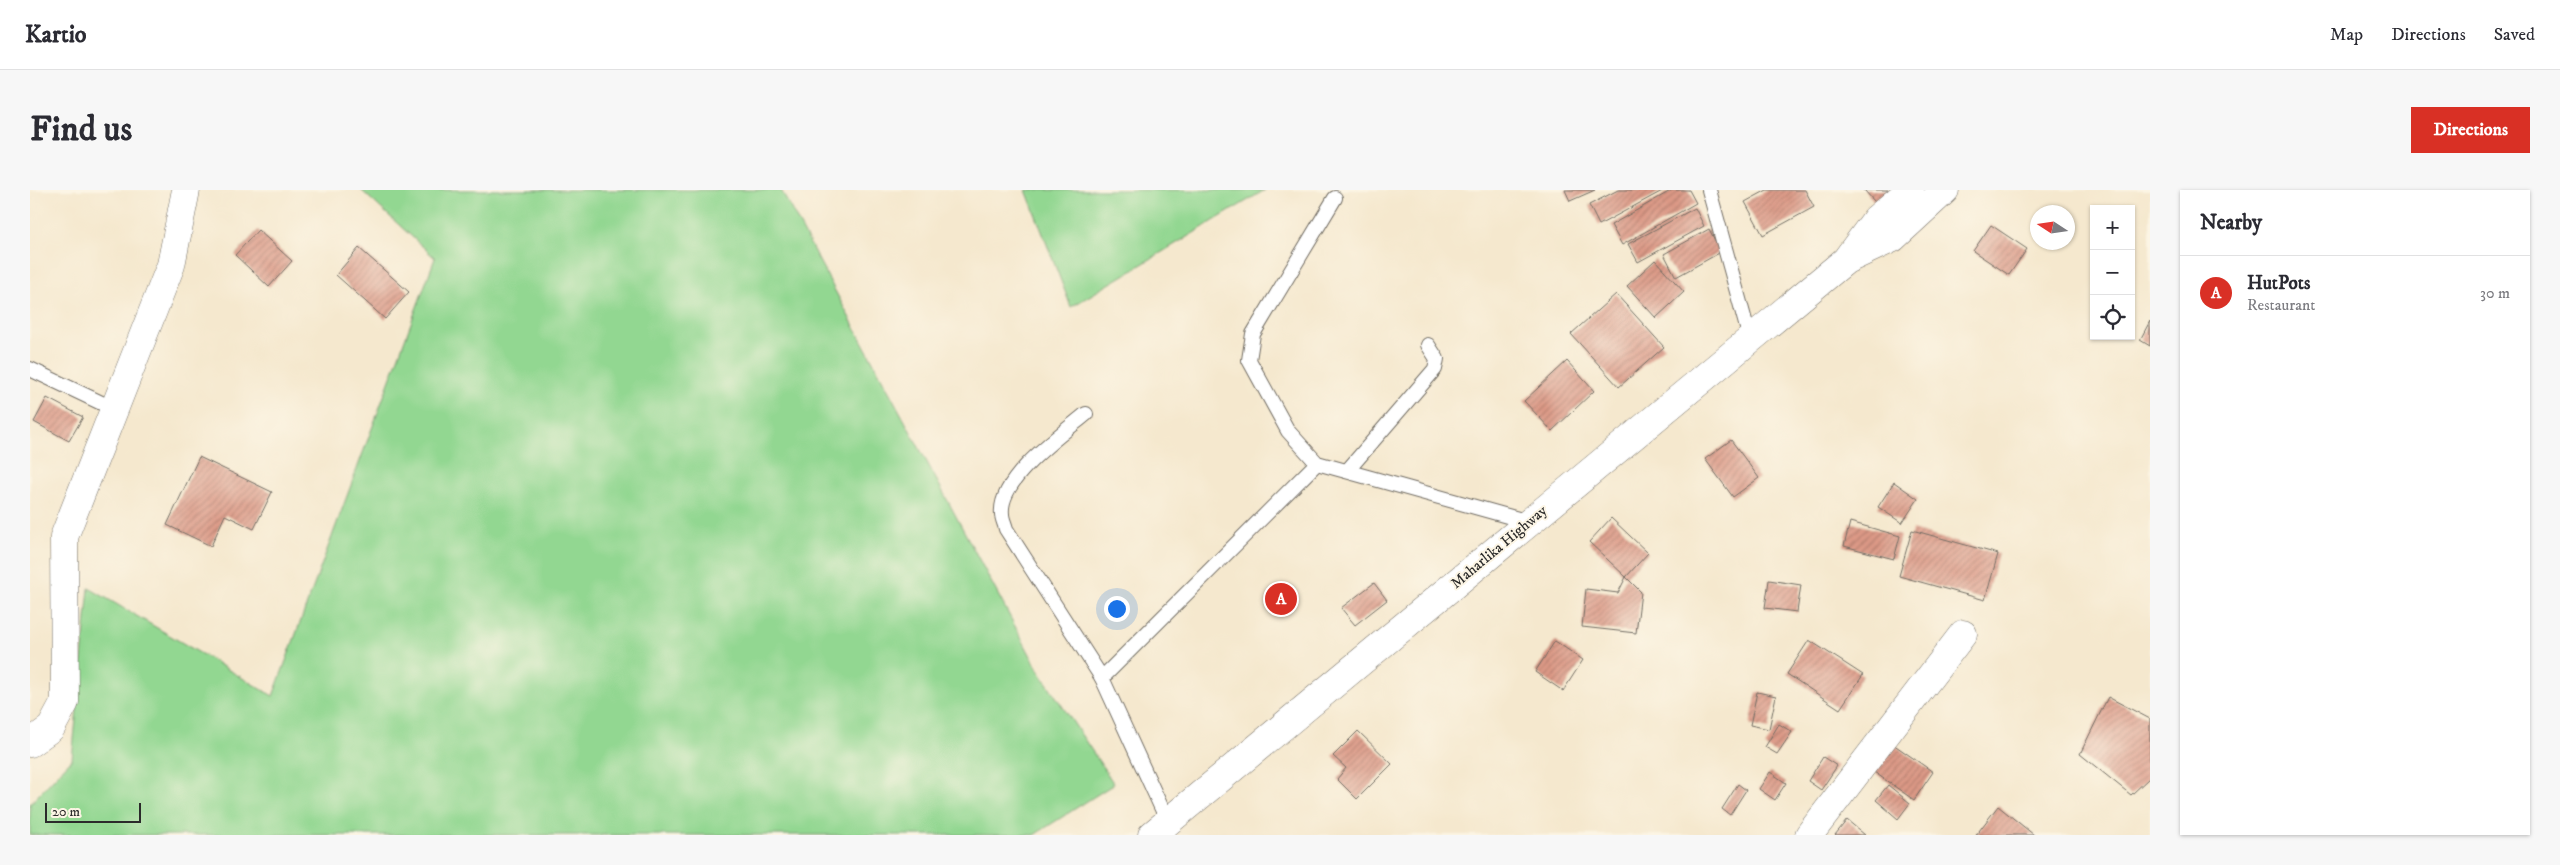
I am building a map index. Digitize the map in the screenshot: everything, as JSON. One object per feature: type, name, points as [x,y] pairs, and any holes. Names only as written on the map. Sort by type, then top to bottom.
[{"type":"main road","points":[[30,743],[51,728],[65,702],[64,537],[171,265],[186,190]]},
{"type":"main road","name":"Maharlika Highway","points":[[1160,828],[1846,260],[1876,220],[1910,190]]},
{"type":"main road","name":"Maharlika Highway","points":[[1846,260],[1893,238],[1944,190]]},
{"type":"main road","points":[[1809,835],[1962,634]]},
{"type":"lane","points":[[1709,190],[1750,339]]},
{"type":"lane","points":[[1335,198],[1253,334],[1249,360],[1288,431],[1317,463],[1529,522]]},
{"type":"lane","points":[[1346,471],[1435,369],[1437,359],[1428,345]]},
{"type":"lane","points":[[30,370],[114,409]]},
{"type":"lane","points":[[1086,414],[1027,464],[1006,494],[1002,513],[1006,529],[1102,678],[1160,828]]},
{"type":"lane","points":[[1102,678],[1317,463]]},
{"type":"green space","points":[[361,190],[781,190],[1039,671],[1114,784],[1034,835],[30,835],[30,804],[72,759],[89,588],[273,696],[435,258]]},
{"type":"green space","points":[[1026,190],[1265,190],[1071,307]]},
{"type":"building","points":[[1565,190],[1595,190],[1570,201]]},
{"type":"building","points":[[1618,190],[1664,190],[1599,225],[1589,205]]},
{"type":"building","points":[[1672,190],[1689,190],[1696,203],[1622,245],[1611,225]]},
{"type":"building","points":[[1767,190],[1805,190],[1814,207],[1763,235],[1745,202]]},
{"type":"building","points":[[1864,190],[1888,190],[1875,202]]},
{"type":"building","points":[[1695,208],[1704,226],[1638,262],[1628,244]]},
{"type":"building","points":[[1991,225],[2027,249],[2009,275],[1973,251]]},
{"type":"building","points":[[1709,229],[1721,252],[1676,277],[1664,254]]},
{"type":"building","points":[[258,230],[292,261],[269,287],[235,255]]},
{"type":"building","points":[[359,248],[409,292],[385,319],[336,275]]},
{"type":"building","points":[[1655,260],[1684,292],[1656,318],[1627,286]]},
{"type":"building","points":[[1616,294],[1664,347],[1619,387],[1571,334]]},
{"type":"building","points":[[2150,321],[2150,346],[2140,340]]},
{"type":"building","points":[[1567,361],[1594,391],[1552,431],[1524,401]]},
{"type":"building","points":[[47,398],[83,417],[69,441],[34,422]]},
{"type":"building","points":[[1731,440],[1759,478],[1733,497],[1705,459]]},
{"type":"building","points":[[199,457],[272,492],[254,529],[225,515],[211,546],[167,525]]},
{"type":"building","points":[[1894,482],[1918,499],[1902,523],[1878,507]]},
{"type":"building","points":[[1611,518],[1648,553],[1626,577],[1589,542]]},
{"type":"building","points":[[1850,522],[1900,536],[1894,559],[1844,546]]},
{"type":"building","points":[[1912,530],[1998,554],[1985,600],[1899,576]]},
{"type":"building","points":[[1626,577],[1641,592],[1636,633],[1582,627],[1586,589],[1618,593]]},
{"type":"building","points":[[1769,580],[1801,585],[1797,612],[1765,608]]},
{"type":"building","points":[[1374,583],[1387,600],[1355,625],[1341,608]]},
{"type":"building","points":[[1809,640],[1863,675],[1840,709],[1787,674]]},
{"type":"building","points":[[1555,641],[1583,660],[1563,691],[1535,672]]},
{"type":"building","points":[[1757,692],[1776,696],[1769,729],[1750,725]]},
{"type":"building","points":[[2108,697],[2150,719],[2150,777],[2131,795],[2080,754]]},
{"type":"building","points":[[1779,724],[1792,732],[1777,754],[1765,747]]},
{"type":"building","points":[[1358,731],[1392,764],[1357,799],[1337,779],[1346,768],[1333,756]]},
{"type":"building","points":[[1893,744],[1933,772],[1914,800],[1874,772]]},
{"type":"building","points":[[1823,757],[1837,766],[1821,790],[1808,781]]},
{"type":"building","points":[[1770,772],[1786,783],[1775,800],[1759,789]]},
{"type":"building","points":[[1738,784],[1746,790],[1730,815],[1722,809]]},
{"type":"building","points":[[1888,785],[1910,803],[1898,819],[1876,800]]},
{"type":"building","points":[[1998,806],[2034,835],[1976,835]]},
{"type":"building","points":[[1847,820],[1865,835],[1835,835]]},
{"type":"place","name":"HutPots","points":[[1281,599]]}]
